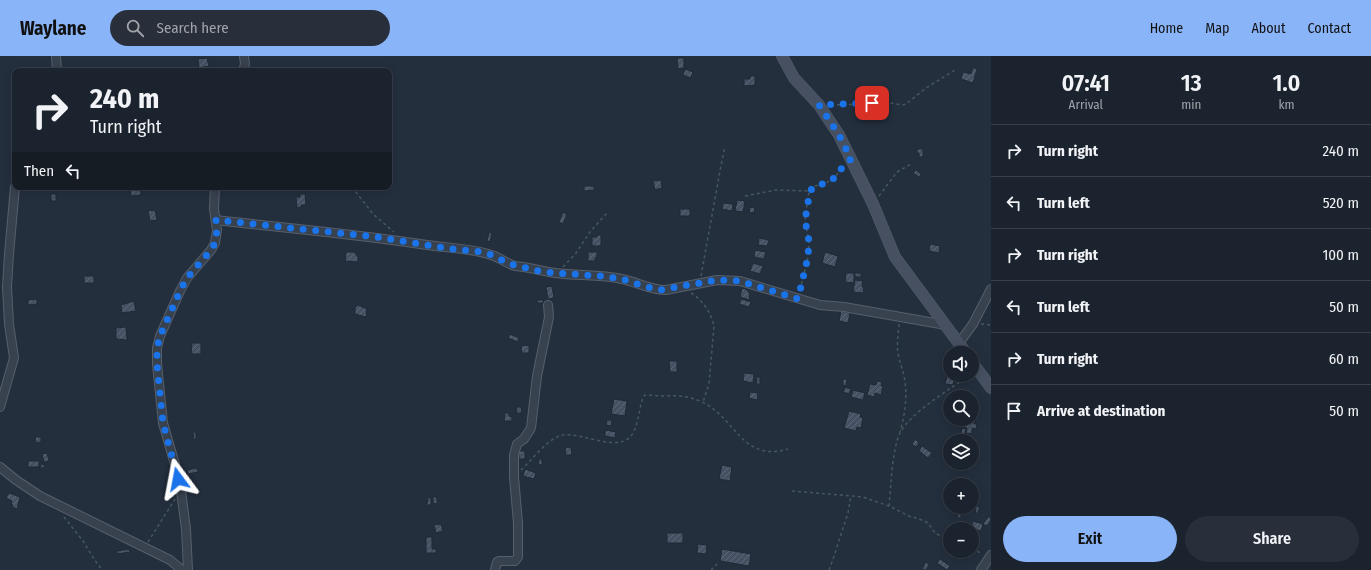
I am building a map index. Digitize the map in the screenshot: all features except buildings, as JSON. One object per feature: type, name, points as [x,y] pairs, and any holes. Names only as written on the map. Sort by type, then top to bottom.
[{"type":"main road","points":[[782,56],[794,78],[819,105],[839,135],[873,204],[895,257],[961,346]]},
{"type":"main road","points":[[979,372],[991,388]]},
{"type":"street","points":[[56,56],[57,68]]},
{"type":"street","points":[[244,56],[244,68]]},
{"type":"street","points":[[0,407],[14,358],[9,324],[7,287],[9,246],[15,190]]},
{"type":"street","points":[[188,570],[186,529],[181,491],[163,423],[157,364],[157,348],[160,336],[187,278],[211,250],[215,243],[217,230],[214,209],[215,190]]},
{"type":"street","points":[[216,220],[377,237],[452,249],[476,251],[489,254],[510,264],[555,273],[608,276],[660,290],[699,282],[717,280],[740,281],[820,305],[844,307],[946,325]]},
{"type":"street","points":[[959,343],[973,324],[991,289]]},
{"type":"street","points":[[495,570],[499,561],[515,561],[518,557],[518,519],[513,465],[516,448],[531,428],[537,376],[549,318],[548,305]]},
{"type":"street","points":[[0,467],[44,499],[144,546],[170,560],[182,570]]},
{"type":"street","points":[[981,570],[990,557]]},
{"type":"path","points":[[819,105],[865,104],[880,101],[902,105],[906,104],[926,88],[955,70]]},
{"type":"path","points":[[699,282],[725,147]]},
{"type":"path","points":[[798,299],[808,257],[809,241],[805,220],[810,191],[815,186],[826,183],[834,178],[851,159]]},
{"type":"path","points":[[873,204],[897,172],[911,164]]},
{"type":"path","points":[[354,190],[372,214],[405,241]]},
{"type":"path","points":[[745,196],[776,190],[810,191]]},
{"type":"path","points":[[555,273],[576,253],[590,232],[607,213]]},
{"type":"path","points":[[676,287],[692,294],[702,301],[712,319],[714,326],[709,384],[703,402]]},
{"type":"path","points":[[889,506],[896,446],[906,402],[904,375],[899,359],[897,345],[900,318]]},
{"type":"path","points":[[900,433],[918,411],[960,382]]},
{"type":"path","points":[[514,477],[555,437],[563,435],[577,435],[615,443],[624,442],[634,432],[640,407],[645,395],[677,395],[693,398],[703,402],[718,412],[736,434],[750,445],[761,450],[773,452],[788,449]]},
{"type":"path","points":[[144,546],[181,491]]},
{"type":"path","points":[[792,491],[863,497],[889,506],[911,518],[917,518],[928,523],[936,534],[943,536]]},
{"type":"path","points":[[829,570],[848,513],[851,496]]},
{"type":"path","points":[[64,516],[102,570]]},
{"type":"path","points":[[979,552],[990,557]]},
{"type":"path","points":[[711,570],[718,564]]},
{"type":"route","points":[[178,479],[163,423],[157,364],[157,348],[160,336],[187,278],[211,250],[215,243],[217,236],[216,220],[377,237],[452,249],[476,251],[489,254],[515,266],[555,273],[622,279],[660,290],[666,290],[699,282],[717,280],[740,281],[798,299],[808,257],[809,241],[805,220],[808,196],[810,191],[815,186],[826,183],[834,178],[851,159],[839,135],[819,105],[872,103]]}]
